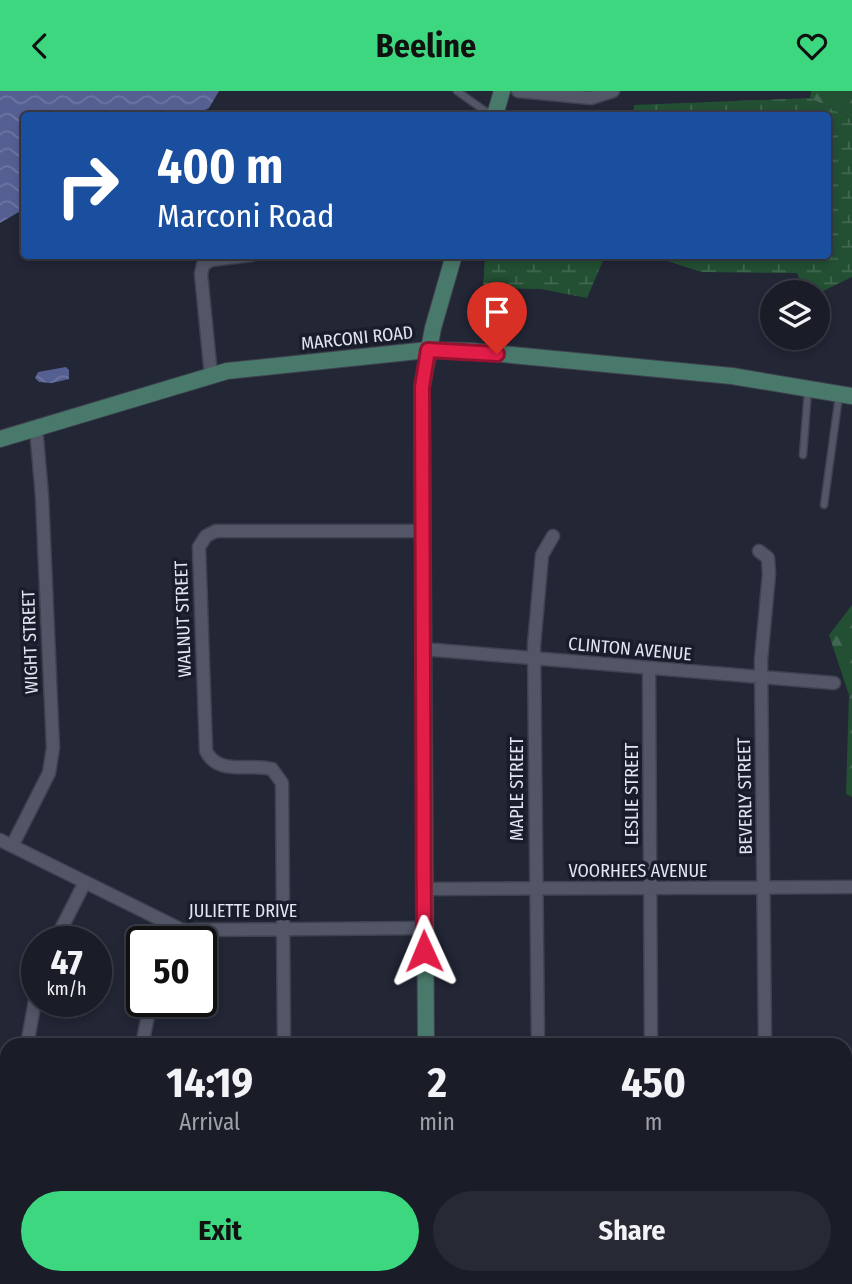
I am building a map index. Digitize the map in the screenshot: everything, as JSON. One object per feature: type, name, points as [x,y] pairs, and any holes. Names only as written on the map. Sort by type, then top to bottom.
[{"type":"street","points":[[496,112],[502,91]]},
{"type":"street","points":[[518,91],[591,98],[613,91]]},
{"type":"street","points":[[211,375],[201,274],[203,265],[219,259]]},
{"type":"street","points":[[426,1038],[422,387],[428,350],[453,259]]},
{"type":"street","name":"MARCONI ROAD","points":[[0,439],[211,375],[242,369],[428,350],[470,351],[705,373],[846,395]]},
{"type":"street","name":"WIGHT STREET","points":[[6,843],[44,785],[52,761],[42,496],[36,428]]},
{"type":"street","name":"WALNUT STREET","points":[[283,929],[280,778],[276,772],[267,768],[223,767],[212,761],[206,751],[198,554],[202,541],[216,531],[422,531]]},
{"type":"street","name":"MAPLE STREET","points":[[538,1038],[534,658],[542,555],[553,536]]},
{"type":"street","name":"BEVERLY STREET","points":[[759,551],[768,558],[769,574],[761,677],[765,1038]]},
{"type":"street","name":"CLINTON AVENUE","points":[[423,649],[834,683]]},
{"type":"street","name":"LESLIE STREET","points":[[649,668],[651,1038]]},
{"type":"street","name":"JULIETTE DRIVE","points":[[6,843],[85,882],[162,926]]},
{"type":"street","points":[[63,926],[85,882]]},
{"type":"street","name":"VOORHEES AVENUE","points":[[423,889],[852,887]]},
{"type":"street","name":"JULIETTE DRIVE","points":[[217,933],[283,929],[424,928]]},
{"type":"street","points":[[283,929],[284,1038]]},
{"type":"street","points":[[28,1038],[32,1017]]},
{"type":"street","points":[[143,1038],[148,1017]]},
{"type":"lane","points":[[457,91],[488,112]]},
{"type":"lane","points":[[803,455],[808,388]]},
{"type":"lane","points":[[824,505],[846,395]]},
{"type":"green space","points":[[811,91],[852,91],[852,123],[848,117],[810,98]]},
{"type":"green space","points":[[810,98],[848,117],[852,123],[852,277],[830,288],[830,280],[800,280],[797,273],[701,272],[661,259],[831,259],[831,112],[633,112],[634,105]]},
{"type":"green space","points":[[485,259],[604,259],[587,298],[541,289],[483,288]]},
{"type":"green space","points":[[852,605],[852,797],[846,794],[849,695],[829,635]]},
{"type":"water","points":[[0,91],[219,91],[209,108],[201,112],[21,112],[21,211],[0,223]]},
{"type":"water","points":[[66,367],[69,370],[69,379],[52,383],[39,382],[35,378],[38,372]]},
{"type":"route","points":[[424,951],[422,387],[428,350],[497,354]]}]
